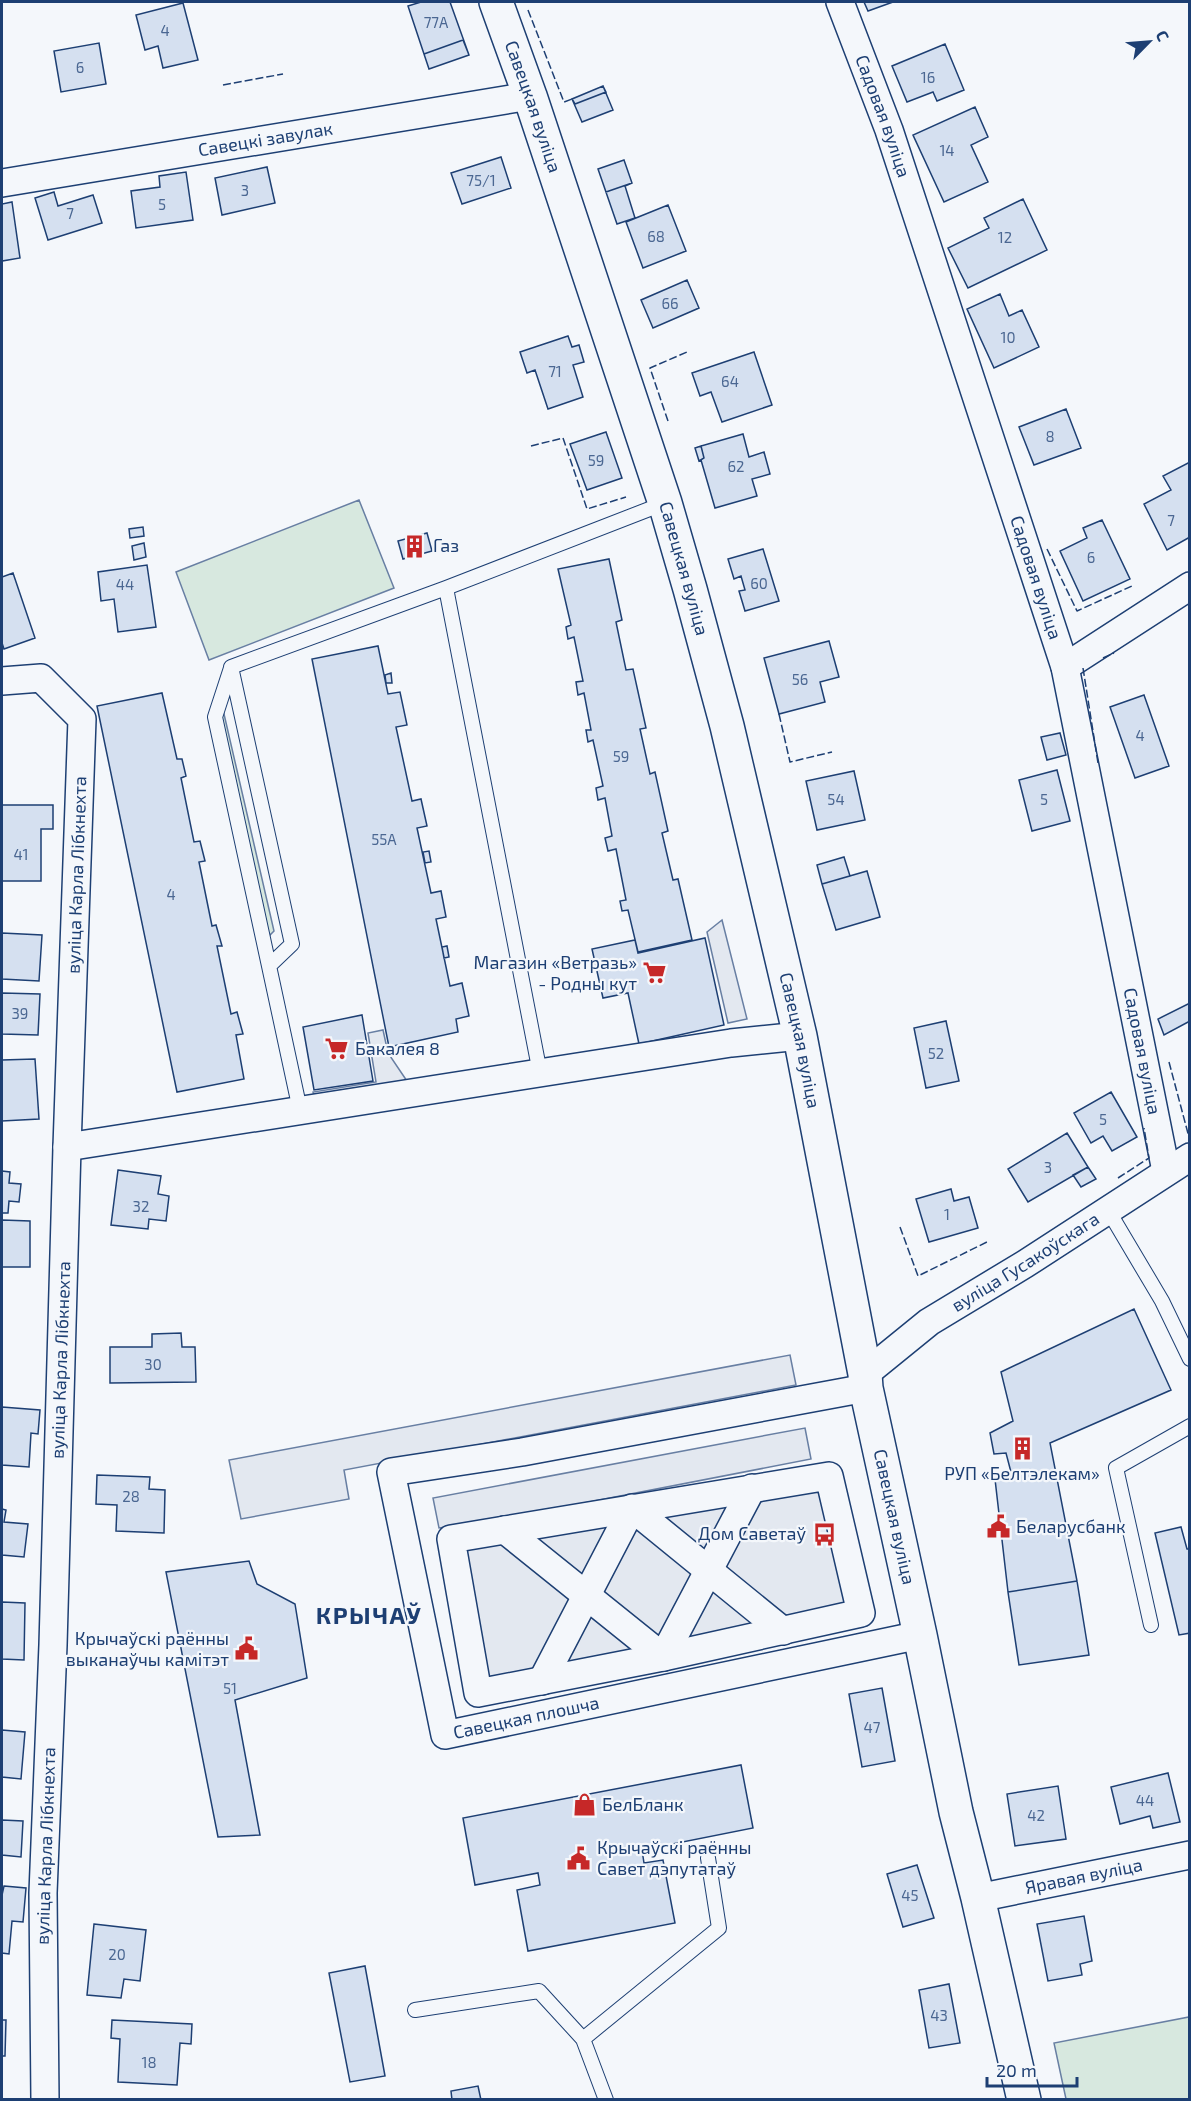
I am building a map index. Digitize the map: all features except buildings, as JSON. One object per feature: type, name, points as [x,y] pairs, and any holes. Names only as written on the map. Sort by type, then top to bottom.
[{"type":"street","name":"Савецкая вуліца","points":[[496,2],[530,96],[664,503],[727,726],[800,1036],[866,1381],[956,1812],[1024,2100]]},
{"type":"street","name":"Садовая вуліца","points":[[840,2],[889,130],[1065,667],[1166,1172]]},
{"type":"street","name":"Савецкі завулак","points":[[2,183],[530,96]]},
{"type":"street","points":[[1065,667],[1190,586]]},
{"type":"street","name":"вуліца Карла Лібкнехта","points":[[2,681],[41,678],[82,719],[43,1893],[45,2100]]},
{"type":"street","points":[[67,1147],[732,1043],[800,1036]]},
{"type":"street","name":"вуліца Гусакоўскага","points":[[866,1381],[929,1322],[1016,1270],[1190,1156]]},
{"type":"street","name":"Савецкая плошча","points":[[866,1381],[522,1452],[391,1472],[445,1735],[920,1635]]},
{"type":"street","points":[[829,1476],[861,1613],[663,1657],[478,1693],[451,1539],[752,1488],[829,1476]]},
{"type":"street","points":[[663,1657],[752,1488]]},
{"type":"street","points":[[632,1508],[783,1631]]},
{"type":"street","points":[[542,1680],[632,1508]]},
{"type":"street","points":[[505,1530],[663,1657]]},
{"type":"street","name":"Яравая вуліца","points":[[978,1898],[1190,1855]]},
{"type":"lane","points":[[231,667],[446,588],[664,503]]},
{"type":"lane","points":[[446,588],[540,1073]]},
{"type":"lane","points":[[231,667],[292,944],[269,966]]},
{"type":"lane","points":[[231,667],[215,717],[300,1110]]},
{"type":"lane","points":[[1108,1210],[1162,1301],[1190,1359]]},
{"type":"lane","points":[[1151,1625],[1116,1468],[1190,1426]]},
{"type":"lane","points":[[583,2039],[719,1928],[708,1858]]},
{"type":"lane","points":[[415,2010],[539,1991],[583,2039],[606,2100]]},
{"type":"shaded area","points":[[359,500],[394,588],[209,660],[176,572]]},
{"type":"shaded area","points":[[224,714],[274,931],[270,935],[220,715]]},
{"type":"shaded area","points":[[722,920],[747,1019],[728,1023],[707,932]]},
{"type":"shaded area","points":[[383,1030],[388,1053],[411,1087],[315,1100],[313,1092],[376,1082],[368,1033]]},
{"type":"shaded area","points":[[790,1355],[796,1385],[344,1470],[349,1499],[241,1519],[229,1460]]},
{"type":"shaded area","points":[[805,1428],[811,1459],[517,1516],[829,1476],[861,1613],[471,1704],[441,1530],[475,1523],[439,1528],[433,1498]]},
{"type":"shaded area","points":[[1189,2017],[1189,2099],[1066,2099],[1054,2043]]},
{"type":"fence","points":[[528,10],[564,102],[572,99]]},
{"type":"fence","points":[[223,85],[283,74]]},
{"type":"fence","points":[[668,421],[650,368],[687,352]]},
{"type":"fence","points":[[531,446],[563,438],[587,509],[626,497]]},
{"type":"fence","points":[[1047,549],[1077,611],[1132,586]]},
{"type":"fence","points":[[1103,658],[1114,653]]},
{"type":"fence","points":[[1083,668],[1098,763]]},
{"type":"fence","points":[[779,714],[790,762],[832,752]]},
{"type":"fence","points":[[1169,1062],[1190,1141]]},
{"type":"fence","points":[[1118,1178],[1149,1158],[1144,1128]]},
{"type":"fence","points":[[900,1227],[918,1276],[989,1241]]},
{"type":"place","name":"Газ","points":[[415,546]]},
{"type":"place","name":"Магазин «Ветразь» - Родны кут","points":[[655,973]]},
{"type":"place","name":"Бакалея 8","points":[[337,1049]]},
{"type":"place","name":"РУП «Белтэлекам»","points":[[1022,1448]]},
{"type":"place","name":"Беларусбанк","points":[[998,1527]]},
{"type":"place","name":"Дом Саветаў","points":[[824,1534]]},
{"type":"place","name":"Крычаўскі раённы выканаўчы камітэт","points":[[247,1649]]},
{"type":"place","name":"БелБланк","points":[[584,1805]]},
{"type":"place","name":"Крычаўскі раённы Савет дэпутатаў","points":[[579,1858]]},
{"type":"district","name":"КРЫЧАЎ","points":[[369,1616]]}]
